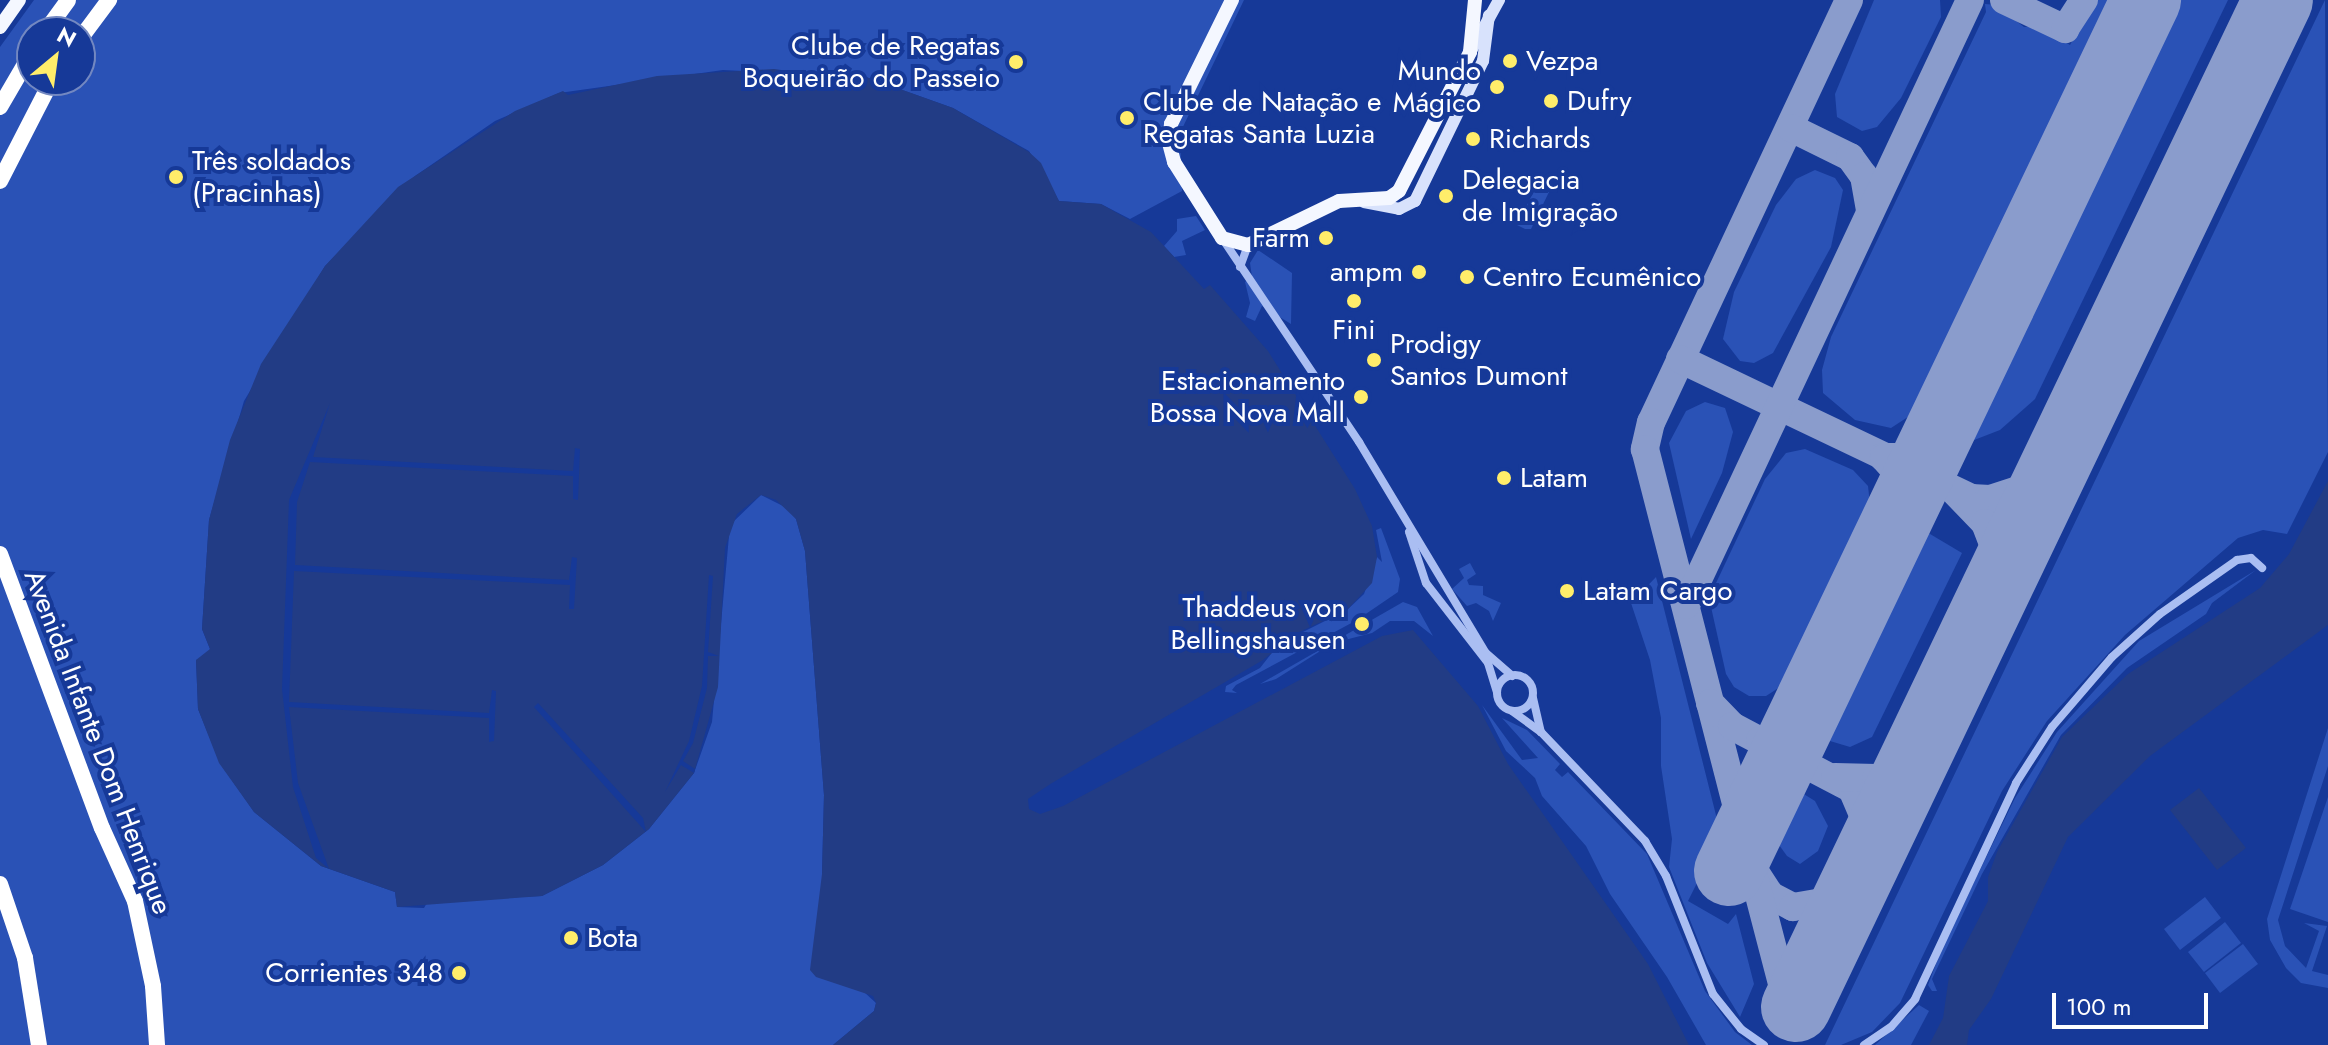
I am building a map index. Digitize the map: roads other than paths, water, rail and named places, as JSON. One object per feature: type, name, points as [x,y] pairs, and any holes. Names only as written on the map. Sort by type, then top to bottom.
[{"type":"highway","points":[[96,17],[109,0]]},
{"type":"highway","points":[[0,107],[16,80]]},
{"type":"highway","points":[[0,181],[44,96]]},
{"type":"highway","name":"Avenida Infante Dom Henrique","points":[[0,554],[102,828],[135,901],[153,986],[157,1045]]},
{"type":"highway","points":[[0,884],[25,958],[39,1045]]},
{"type":"main road","points":[[0,27],[19,0]]},
{"type":"main road","points":[[1232,0],[1171,124],[1169,143],[1174,162],[1222,238],[1248,245],[1353,199],[1389,198],[1399,191],[1470,52],[1475,0]]},
{"type":"street","points":[[1470,52],[1499,0]]},
{"type":"street","points":[[1353,199],[1395,209],[1415,201],[1483,61],[1489,15]]},
{"type":"street","points":[[1222,238],[1405,520],[1486,653],[1512,676],[1526,679],[1541,732]]},
{"type":"street","points":[[1240,267],[1248,245]]},
{"type":"street","points":[[1405,520],[1426,583],[1488,663],[1501,705],[1541,732],[1645,841],[1666,876],[1713,994],[1741,1029],[1764,1045]]},
{"type":"street","points":[[1864,1045],[1891,1027],[1915,999],[2016,783],[2052,727],[2112,657],[2160,614],[2237,560],[2251,558],[2262,568]]},
{"type":"street","points":[[1497,693],[1512,676]]},
{"type":"street","points":[[1512,711],[1523,709],[1533,697]]},
{"type":"place","name":"Vezpa","points":[[1510,61]]},
{"type":"place","name":"Clube de Regatas Boqueirão do Passeio","points":[[1016,62]]},
{"type":"place","name":"Mundo Mágico","points":[[1497,87]]},
{"type":"place","name":"Dufry","points":[[1551,101]]},
{"type":"place","name":"Clube de Natação e Regatas Santa Luzia","points":[[1127,118]]},
{"type":"place","name":"Richards","points":[[1473,139]]},
{"type":"place","name":"Três soldados (Pracinhas)","points":[[176,177]]},
{"type":"place","name":"Delegacia de Imigração","points":[[1446,196]]},
{"type":"place","name":"Farm","points":[[1326,238]]},
{"type":"place","name":"ampm","points":[[1419,272]]},
{"type":"place","name":"Centro Ecumênico","points":[[1467,277]]},
{"type":"place","name":"Fini","points":[[1354,301]]},
{"type":"place","name":"Prodigy Santos Dumont","points":[[1374,360]]},
{"type":"place","name":"Estacionamento Bossa Nova Mall","points":[[1361,397]]},
{"type":"place","name":"Latam","points":[[1504,478]]},
{"type":"place","name":"Latam Cargo","points":[[1567,591]]},
{"type":"place","name":"Thaddeus von Bellingshausen","points":[[1362,624]]},
{"type":"place","name":"Bota","points":[[571,938]]},
{"type":"place","name":"Corrientes 348","points":[[459,973]]}]
